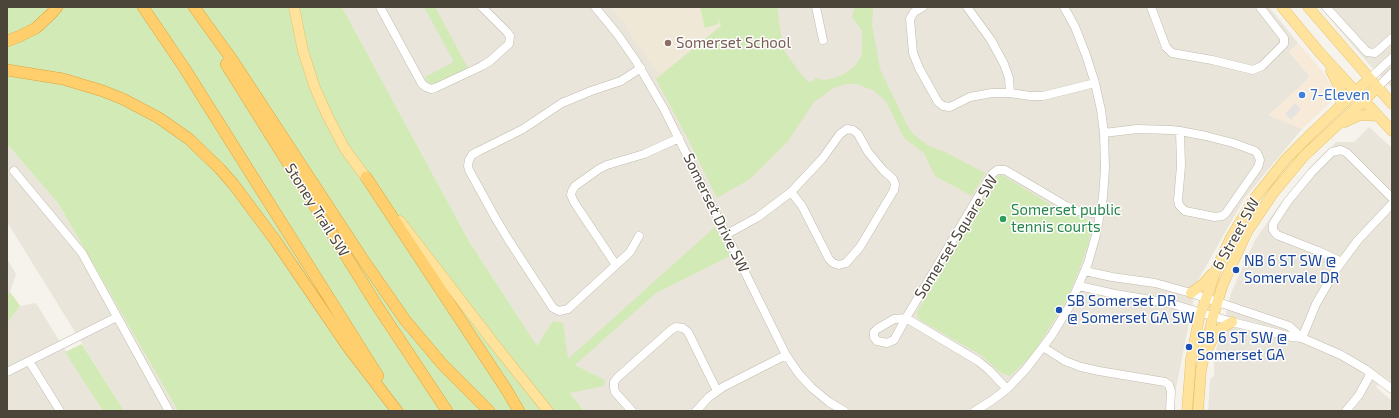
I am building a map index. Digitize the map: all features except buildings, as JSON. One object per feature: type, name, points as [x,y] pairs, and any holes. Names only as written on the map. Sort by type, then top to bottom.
[{"type":"highway","points":[[7,41],[36,28],[57,7]]},
{"type":"highway","points":[[143,7],[185,69],[399,411]]},
{"type":"highway","name":"Stoney Trail SW","points":[[190,7],[376,304],[447,411]]},
{"type":"highway","points":[[194,7],[233,61],[364,261],[406,320],[443,365],[489,411]]},
{"type":"highway","points":[[7,70],[63,79],[103,91],[123,99],[159,118],[189,140],[220,169],[234,186],[275,240],[348,347],[399,411]]},
{"type":"highway","points":[[366,177],[519,411]]},
{"type":"main road","points":[[294,7],[304,51],[315,88],[345,149],[496,346],[548,411]]},
{"type":"main road","points":[[1282,7],[1320,53],[1392,131]]},
{"type":"main road","points":[[1308,7],[1392,104]]},
{"type":"main road","points":[[1320,53],[1340,88],[1341,105]]},
{"type":"main road","name":"6 Street SW","points":[[1187,411],[1191,360],[1201,312],[1216,270],[1231,237],[1246,211],[1289,155],[1369,79]]},
{"type":"main road","name":"6 Street SW","points":[[1198,411],[1204,357],[1213,316],[1223,284],[1240,246],[1266,203],[1304,156],[1377,88]]},
{"type":"main road","points":[[1336,127],[1360,115],[1378,116]]},
{"type":"main road","points":[[1191,293],[1203,284],[1216,270]]},
{"type":"main road","points":[[1204,357],[1215,335],[1220,329],[1232,322]]},
{"type":"street","points":[[380,7],[422,84],[426,88],[431,89],[490,61],[509,44],[510,36],[482,7]]},
{"type":"street","name":"Somerset Drive SW","points":[[594,7],[618,35],[641,68],[664,109],[786,355],[799,374],[812,388],[842,411]]},
{"type":"street","points":[[816,7],[823,40]]},
{"type":"street","points":[[923,7],[914,12],[910,20],[913,53],[919,68],[940,105],[950,108],[970,98],[992,92],[1043,96],[1095,83]]},
{"type":"street","points":[[967,7],[991,40],[1004,64],[1010,93]]},
{"type":"street","points":[[975,411],[991,402],[1026,369],[1062,320],[1085,271],[1096,235],[1104,179],[1104,133],[1101,110],[1095,83],[1081,42],[1064,7]]},
{"type":"street","points":[[1151,7],[1166,47],[1172,53],[1212,60],[1253,70],[1262,66],[1284,44],[1284,38],[1260,7]]},
{"type":"street","points":[[1326,7],[1366,52],[1375,52],[1392,38]]},
{"type":"street","points":[[1369,79],[1392,58]]},
{"type":"street","points":[[639,236],[630,252],[568,309],[559,311],[553,308],[508,239],[469,170],[468,162],[470,157],[477,152],[523,129],[562,103],[591,90],[621,81],[641,68]]},
{"type":"street","points":[[1377,88],[1392,73]]},
{"type":"street","points":[[727,234],[758,217],[791,192],[822,159],[840,134],[847,129],[853,130],[858,134],[868,152],[893,179],[895,184],[894,190],[860,247],[846,263],[839,265],[833,263],[829,259],[802,206],[791,192]]},
{"type":"street","points":[[1104,133],[1137,129],[1164,129],[1180,131],[1206,136],[1252,150],[1260,160],[1258,167],[1226,213],[1222,216],[1215,217],[1185,211],[1179,205],[1178,200],[1181,166],[1180,131]]},
{"type":"street","points":[[616,265],[574,202],[571,195],[572,191],[577,184],[598,169],[644,154],[679,138]]},
{"type":"street","points":[[1342,262],[1278,236],[1275,233],[1273,228],[1274,221],[1288,201],[1312,172],[1332,152],[1336,150],[1341,150],[1347,153],[1392,198]]},
{"type":"street","name":"Somerset Square SW","points":[[1006,388],[978,361],[906,318],[989,178],[997,170],[1005,170],[1077,211],[1100,214]]},
{"type":"street","points":[[14,171],[82,253],[169,411]]},
{"type":"street","points":[[1302,338],[1316,304],[1330,279],[1358,240],[1392,204]]},
{"type":"street","points":[[1085,271],[1112,277],[1155,283],[1217,301],[1289,326],[1302,338]]},
{"type":"street","points":[[1079,286],[1169,303],[1232,322],[1292,337],[1302,338],[1341,355],[1392,389]]},
{"type":"street","points":[[7,372],[117,316]]},
{"type":"street","points":[[632,411],[615,392],[613,385],[616,379],[676,327],[683,328],[688,332],[717,391]]},
{"type":"street","points":[[1043,347],[1065,361],[1081,367],[1099,372],[1165,382],[1169,385],[1171,391],[1170,411]]},
{"type":"street","points":[[696,411],[717,391],[786,355]]},
{"type":"street","points":[[29,361],[60,411]]},
{"type":"street","points":[[1346,411],[1359,395],[1371,374]]},
{"type":"shaded area","points":[[342,7],[1269,7],[1298,43],[1289,52],[1308,74],[1308,79],[1269,115],[1302,129],[1244,199],[1197,282],[1175,393],[1175,411],[584,411],[554,373],[470,243]]},
{"type":"shaded area","name":"Somerset School","points":[[610,7],[716,7],[721,26],[660,75],[632,38],[623,22]]},
{"type":"shaded area","points":[[1320,7],[1392,7],[1392,88],[1367,62]]},
{"type":"shaded area","points":[[1298,43],[1324,73],[1336,94],[1335,98],[1302,129],[1269,115],[1308,79],[1308,74],[1289,52]]},
{"type":"shaded area","points":[[1295,103],[1301,109],[1291,120],[1285,114]]},
{"type":"shaded area","points":[[1369,127],[1392,148],[1392,383],[1385,378],[1376,387],[1392,401],[1392,411],[1208,411],[1210,379],[1214,376],[1214,354],[1222,332],[1231,293],[1255,240],[1280,204],[1336,142],[1354,142]]},
{"type":"shaded area","points":[[7,144],[58,203],[178,411],[124,411],[7,222]]},
{"type":"shaded area","points":[[7,259],[16,274],[10,292],[20,306],[36,303],[103,411],[7,411]]},
{"type":"green space","points":[[7,7],[342,7],[470,243],[537,346],[553,321],[563,323],[568,359],[715,227],[730,256],[656,293],[575,365],[605,380],[604,386],[570,393],[584,411],[178,411],[58,203],[7,144]]},
{"type":"green space","points":[[424,7],[435,7],[468,68],[434,84],[428,82],[425,77],[452,63],[453,60]]},
{"type":"green space","points":[[700,7],[777,7],[785,52],[800,73],[810,83],[816,78],[824,80],[835,78],[846,73],[855,66],[862,55],[862,30],[852,17],[855,7],[873,7],[872,25],[880,69],[907,125],[913,134],[929,146],[947,153],[985,173],[972,196],[935,176],[924,153],[904,138],[886,101],[873,90],[856,84],[846,84],[834,88],[814,102],[788,141],[750,179],[717,198],[656,79],[721,26],[718,17],[719,24],[705,28]]},
{"type":"green space","points":[[1002,175],[1056,208],[1087,219],[1092,224],[1089,241],[1082,262],[1062,308],[1032,355],[1010,376],[1001,373],[981,355],[925,323],[918,318],[917,312],[996,177]]},
{"type":"green space","points":[[10,292],[20,306],[7,323],[7,295]]},
{"type":"green space","points":[[82,344],[124,411],[103,411],[65,352]]},
{"type":"place","name":"Somerset School","points":[[668,43]]},
{"type":"place","name":"7-Eleven","points":[[1302,95]]},
{"type":"place","name":"Somerset public tennis courts","points":[[1003,219]]},
{"type":"place","name":"NB 6 ST SW @ Somervale DR","points":[[1236,270]]},
{"type":"place","name":"SB Somerset DR @ Somerset GA SW","points":[[1059,310]]},
{"type":"place","name":"SB 6 ST SW @ Somerset GA","points":[[1189,347]]}]
